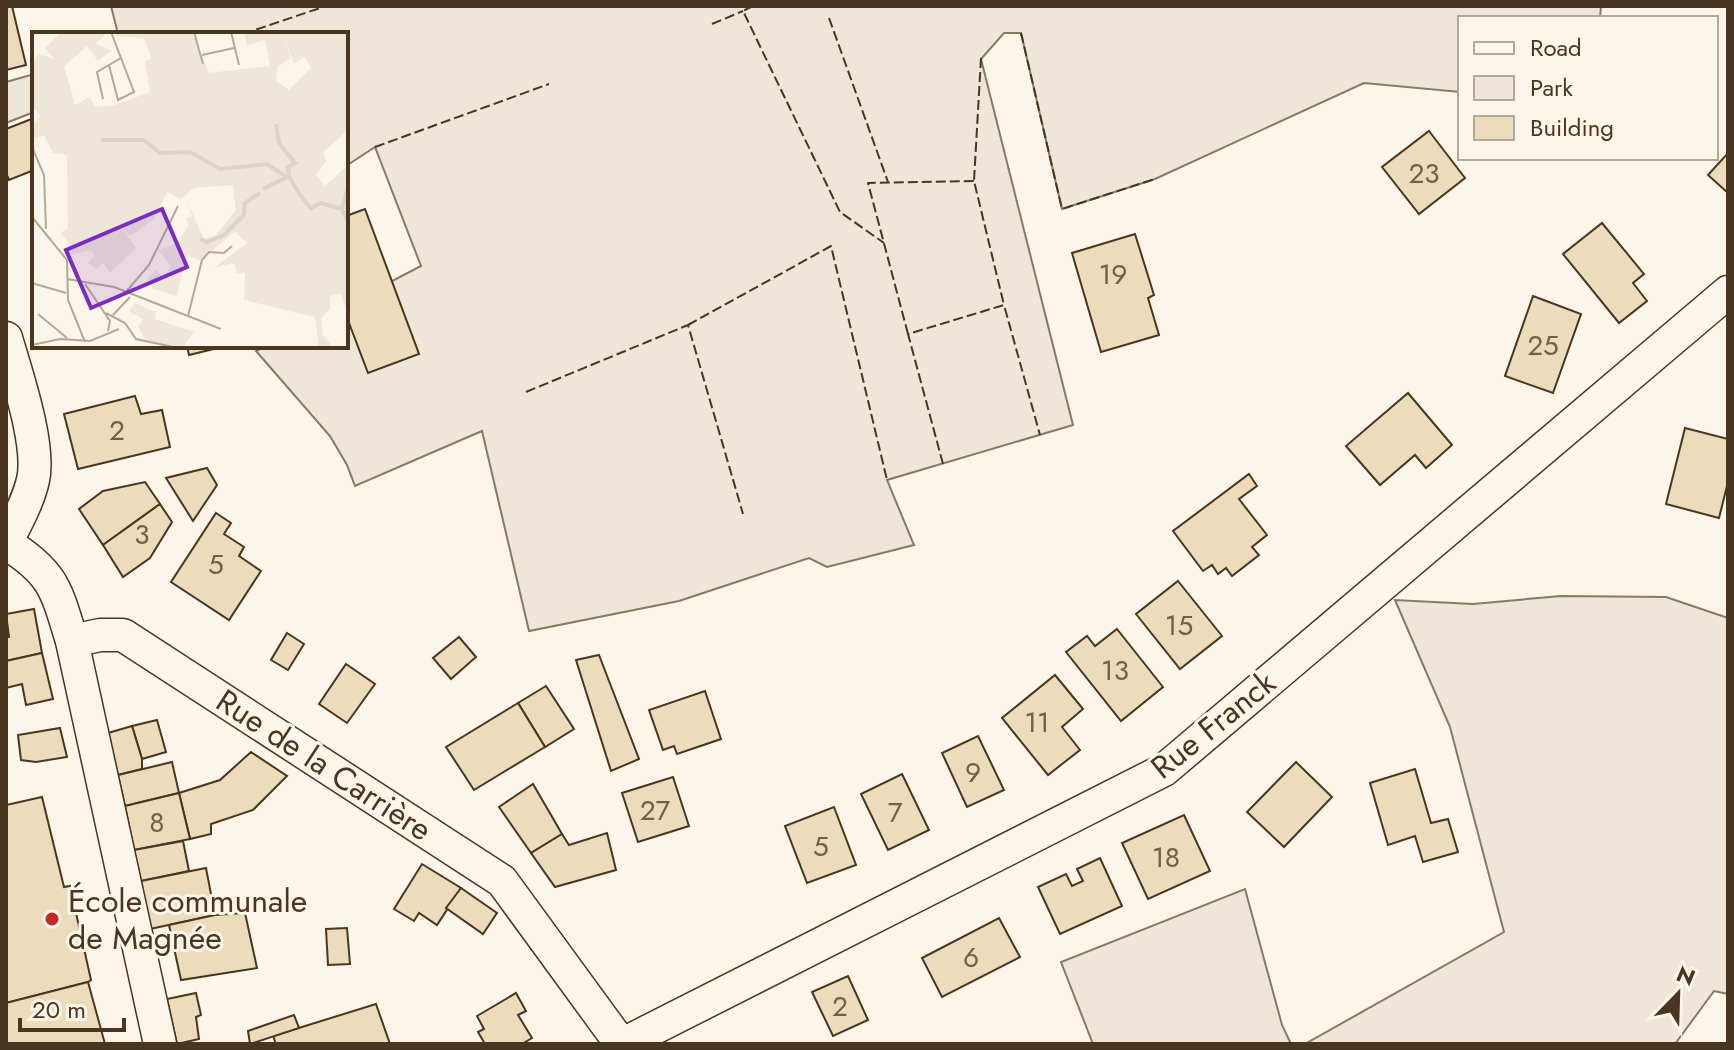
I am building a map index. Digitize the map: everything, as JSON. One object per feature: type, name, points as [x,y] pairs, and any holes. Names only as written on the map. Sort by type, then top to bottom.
[{"type":"street","name":"Rue Franck","points":[[622,1044],[1164,770],[1728,292]]},
{"type":"street","points":[[6,338],[24,399],[34,458],[34,476],[29,493],[6,543],[43,570],[55,588],[72,641],[160,1044]]},
{"type":"street","name":"Rue de la Carrière","points":[[72,641],[100,635],[123,635],[502,881],[622,1044]]},
{"type":"green space","points":[[111,6],[1601,6],[1600,16],[1458,16],[1458,92],[1364,83],[1155,179],[1062,209],[1021,33],[1004,33],[981,59],[1073,425],[887,480],[914,545],[827,567],[809,558],[679,601],[529,631],[482,431],[355,486],[330,436],[256,351],[262,348],[348,348],[348,304],[421,266],[375,147],[348,165],[348,32],[118,32]]},
{"type":"green space","points":[[32,75],[32,113],[6,123],[6,82]]},
{"type":"green space","points":[[1561,596],[1666,597],[1728,618],[1728,994],[1714,991],[1675,1044],[1305,1044],[1504,932],[1450,727],[1395,600],[1473,604]]},
{"type":"green space","points":[[1245,889],[1282,1025],[1291,1044],[1093,1044],[1061,962]]},
{"type":"building","points":[[6,6],[12,6],[26,65],[6,70]]},
{"type":"building","points":[[32,119],[32,171],[9,180],[6,173],[6,129]]},
{"type":"building","points":[[1429,131],[1465,178],[1419,214],[1382,167]]},
{"type":"building","points":[[1728,153],[1728,193],[1708,175]]},
{"type":"building","points":[[365,209],[419,354],[368,373],[348,320],[348,215]]},
{"type":"building","points":[[1602,223],[1644,274],[1633,283],[1647,301],[1619,323],[1563,254]]},
{"type":"building","points":[[1135,234],[1154,295],[1148,298],[1159,335],[1101,352],[1072,253]]},
{"type":"building","points":[[1533,296],[1581,314],[1553,393],[1505,376]]},
{"type":"building","points":[[187,348],[218,348],[189,355]]},
{"type":"building","points":[[1408,393],[1452,445],[1426,468],[1415,455],[1380,485],[1346,446]]},
{"type":"building","points":[[135,396],[141,414],[162,410],[170,447],[78,469],[64,414]]},
{"type":"building","points":[[1685,428],[1728,439],[1728,482],[1719,518],[1666,504]]},
{"type":"building","points":[[207,468],[217,485],[193,521],[166,478]]},
{"type":"building","points":[[1249,474],[1257,486],[1239,499],[1267,535],[1252,547],[1259,555],[1232,576],[1226,568],[1218,574],[1212,565],[1203,571],[1173,531]]},
{"type":"building","points":[[145,482],[160,504],[103,545],[79,509],[103,491]]},
{"type":"building","points":[[160,504],[172,522],[150,558],[123,577],[103,545]]},
{"type":"building","points":[[216,513],[231,523],[224,534],[244,547],[239,556],[261,571],[229,620],[171,582]]},
{"type":"building","points":[[1178,581],[1222,636],[1180,669],[1136,614]]},
{"type":"building","points":[[34,609],[42,653],[6,661],[6,637],[9,637],[6,614]]},
{"type":"building","points":[[1117,629],[1163,687],[1121,721],[1066,652],[1087,636],[1095,646]]},
{"type":"building","points":[[287,633],[304,644],[288,670],[271,660]]},
{"type":"building","points":[[459,637],[476,657],[451,679],[433,658]]},
{"type":"building","points":[[42,653],[53,699],[26,705],[22,684],[6,688],[6,661]]},
{"type":"building","points":[[599,655],[639,759],[611,771],[576,660]]},
{"type":"building","points":[[346,664],[375,684],[347,723],[319,704]]},
{"type":"building","points":[[1055,675],[1083,709],[1062,727],[1080,750],[1048,775],[1002,718]]},
{"type":"building","points":[[546,686],[574,729],[545,747],[518,703]]},
{"type":"building","points":[[705,691],[721,739],[677,754],[674,746],[663,750],[649,710]]},
{"type":"building","points":[[518,703],[545,747],[474,790],[446,747]]},
{"type":"building","points":[[157,720],[166,752],[142,759],[132,726]]},
{"type":"building","points":[[132,726],[142,769],[118,775],[108,733]]},
{"type":"building","points":[[60,728],[67,757],[36,762],[21,760],[18,735]]},
{"type":"building","points":[[978,736],[1004,790],[967,807],[942,753]]},
{"type":"building","points":[[251,752],[287,776],[253,810],[211,824],[211,834],[190,839],[179,793],[220,780]]},
{"type":"building","points":[[172,762],[179,793],[125,806],[118,775]]},
{"type":"building","points":[[1296,762],[1332,797],[1284,847],[1247,812]]},
{"type":"building","points":[[1415,769],[1431,823],[1448,819],[1458,852],[1423,862],[1415,836],[1388,845],[1370,783]]},
{"type":"building","points":[[902,774],[929,830],[888,850],[861,794]]},
{"type":"building","points":[[673,777],[689,826],[638,842],[622,793]]},
{"type":"building","points":[[533,784],[562,834],[531,853],[499,807]]},
{"type":"building","points":[[179,793],[190,839],[134,850],[125,806]]},
{"type":"building","points":[[42,797],[64,887],[70,886],[91,980],[6,1003],[6,805]]},
{"type":"building","points":[[834,807],[856,865],[807,883],[785,826]]},
{"type":"building","points":[[1184,815],[1210,871],[1148,899],[1122,843]]},
{"type":"building","points":[[607,833],[616,870],[555,887],[531,853],[562,834],[569,845]]},
{"type":"building","points":[[183,841],[189,871],[141,881],[134,850]]},
{"type":"building","points":[[1100,858],[1122,906],[1060,934],[1038,887],[1066,874],[1072,886],[1083,881],[1077,869]]},
{"type":"building","points":[[422,864],[461,888],[437,925],[419,913],[414,921],[394,909]]},
{"type":"building","points":[[206,868],[215,915],[150,929],[141,881]]},
{"type":"building","points":[[461,888],[497,913],[483,934],[446,908]]},
{"type":"building","points":[[245,913],[257,968],[181,980],[169,925],[215,915]]},
{"type":"building","points":[[999,918],[1020,957],[942,997],[922,958]]},
{"type":"building","points":[[347,928],[350,964],[328,965],[326,929]]},
{"type":"building","points":[[848,976],[868,1020],[833,1036],[812,992]]},
{"type":"building","points":[[88,982],[105,1044],[6,1044],[6,1003]]},
{"type":"building","points":[[196,993],[201,1015],[196,1017],[199,1039],[177,1044],[167,999]]},
{"type":"building","points":[[516,993],[526,1011],[518,1015],[532,1038],[522,1044],[485,1044],[478,1032],[484,1029],[477,1016]]},
{"type":"building","points":[[376,1004],[390,1044],[276,1044],[273,1036]]},
{"type":"building","points":[[294,1015],[299,1028],[250,1044],[248,1031]]},
{"type":"fence","points":[[249,32],[326,6]]},
{"type":"fence","points":[[753,6],[743,11],[840,212],[884,243]]},
{"type":"fence","points":[[712,24],[743,11]]},
{"type":"fence","points":[[829,18],[888,182]]},
{"type":"fence","points":[[1021,33],[1062,209],[1155,179]]},
{"type":"fence","points":[[981,58],[974,181],[1004,305]]},
{"type":"fence","points":[[375,147],[549,84]]},
{"type":"fence","points":[[908,334],[868,183],[974,181]]},
{"type":"fence","points":[[688,325],[831,246],[887,480]]},
{"type":"fence","points":[[943,464],[908,334],[1004,305],[1040,435]]},
{"type":"fence","points":[[526,392],[688,325],[743,514]]},
{"type":"place","name":"École communale de Magnée","points":[[52,919]]}]
